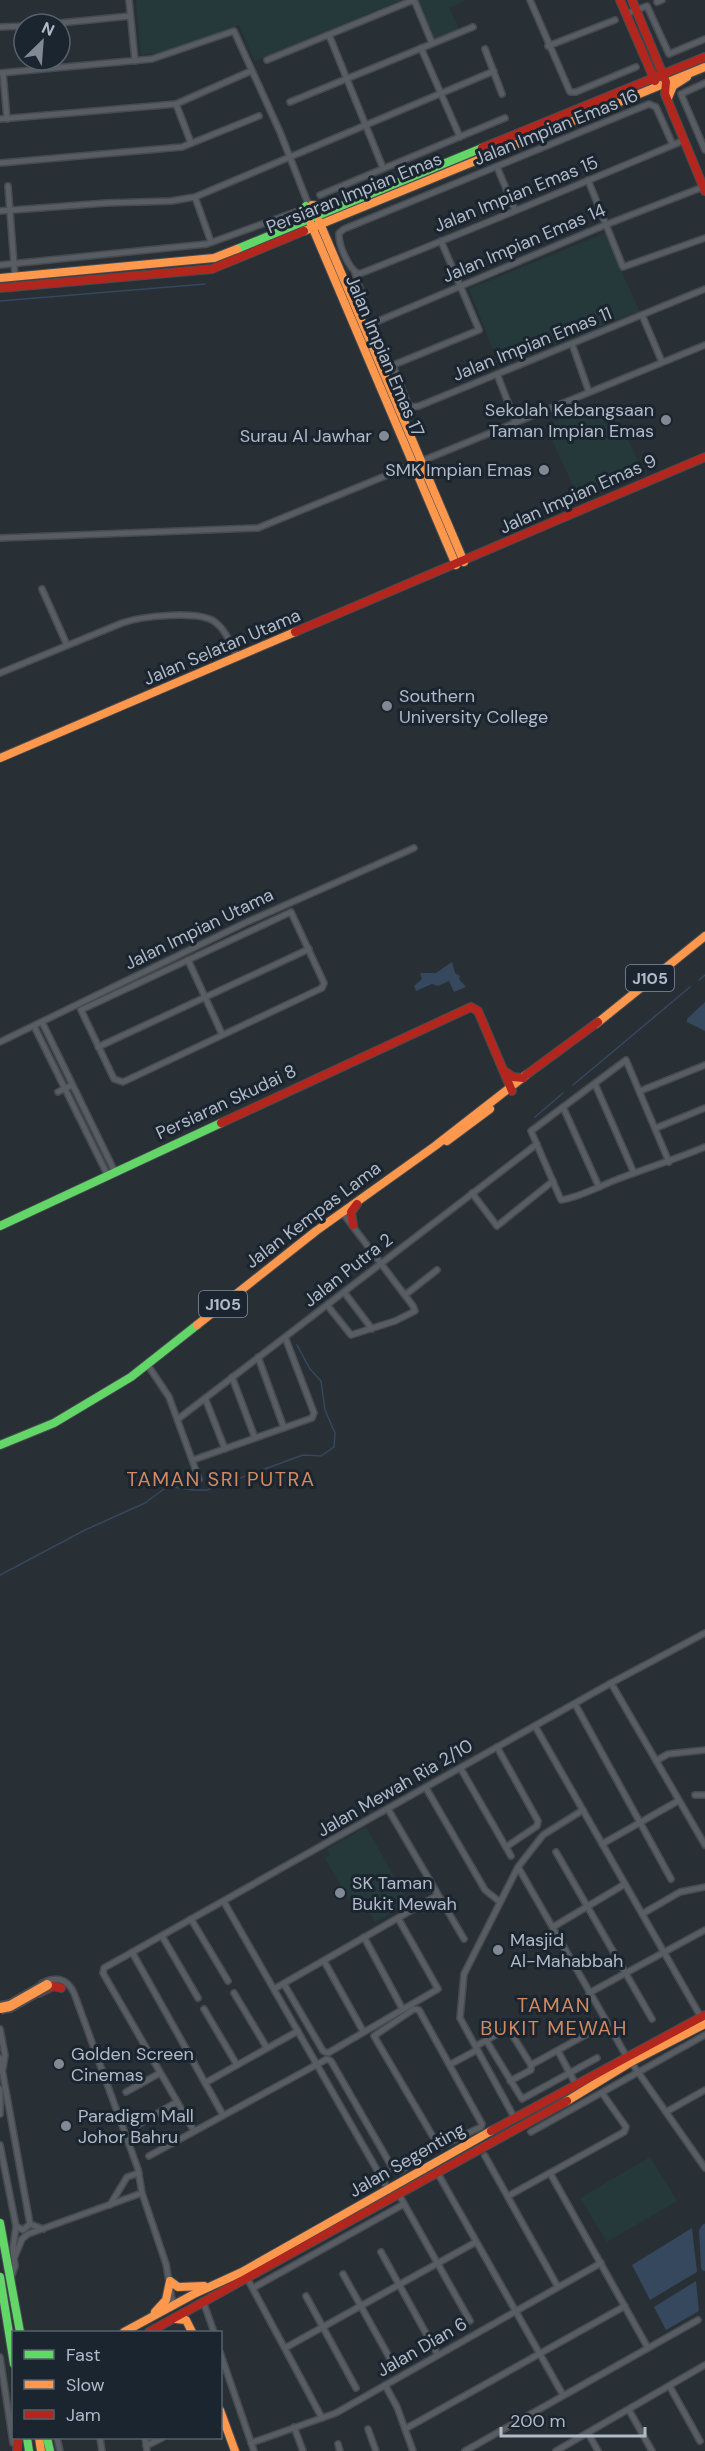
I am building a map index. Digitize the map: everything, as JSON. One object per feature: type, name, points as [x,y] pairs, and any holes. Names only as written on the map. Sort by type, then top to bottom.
[{"type":"main road","points":[[620,0],[635,8],[662,86],[704,189]]},
{"type":"main road","name":"Persiaran Impian Emas","points":[[338,212],[662,86],[705,57]]},
{"type":"main road","points":[[662,86],[673,86],[703,67]]},
{"type":"main road","name":"Persiaran Impian Emas","points":[[0,288],[212,269],[314,221],[643,94],[703,67]]},
{"type":"main road","points":[[643,94],[656,94],[662,86]]},
{"type":"main road","points":[[306,206],[338,212],[322,239],[294,230],[306,206]]},
{"type":"main road","name":"Jalan Impian Emas 17","points":[[314,221],[460,563]]},
{"type":"main road","name":"Persiaran Impian Emas","points":[[0,278],[203,261],[294,230]]},
{"type":"main road","name":"Jalan Impian Emas 17","points":[[361,328],[381,370],[416,463]]},
{"type":"main road","name":"Jalan Impian Emas 9","points":[[460,563],[705,457]]},
{"type":"main road","name":"Jalan Selatan Utama","points":[[0,758],[460,563]]},
{"type":"main road","name":"Jalan Kempas Lama","points":[[0,1445],[54,1422],[96,1400],[147,1364],[316,1231],[435,1146],[444,1143],[705,936]]},
{"type":"main road","name":"Persiaran Skudai 8","points":[[0,1226],[466,1008],[471,1007],[478,1011],[503,1070]]},
{"type":"main road","name":"Jalan Kempas Lama","points":[[511,1089],[598,1022]]},
{"type":"main road","points":[[503,1070],[513,1077],[523,1078]]},
{"type":"main road","points":[[503,1070],[511,1089]]},
{"type":"main road","points":[[353,1225],[350,1217],[353,1208],[378,1186]]},
{"type":"main road","points":[[316,1231],[338,1221],[353,1225]]},
{"type":"main road","points":[[0,2009],[57,1983],[63,1984],[70,1993],[63,1989]]},
{"type":"main road","name":"Jalan Segenting","points":[[126,2331],[393,2192],[437,2172],[538,2110],[704,2020]]},
{"type":"main road","name":"Jalan Segenting","points":[[565,2096],[572,2078],[629,2060]]},
{"type":"main road","name":"Jalan Segenting","points":[[151,2331],[203,2301],[250,2283],[424,2171],[514,2117],[538,2110]]},
{"type":"main road","points":[[0,2223],[5,2278],[20,2329]]},
{"type":"main road","points":[[5,2278],[2,2299],[12,2353]]},
{"type":"main road","points":[[150,2318],[165,2300],[170,2281],[178,2287],[186,2288],[226,2279],[250,2283]]},
{"type":"main road","points":[[173,2305],[180,2311],[189,2309]]},
{"type":"main road","points":[[173,2305],[172,2320],[186,2320],[192,2331]]},
{"type":"main road","points":[[222,2416],[234,2451]]},
{"type":"street","points":[[129,0],[135,61]]},
{"type":"street","points":[[267,60],[411,1],[416,2],[432,43]]},
{"type":"street","points":[[532,1],[567,89],[576,92],[636,67]]},
{"type":"street","points":[[635,8],[669,54],[705,39]]},
{"type":"street","points":[[72,22],[130,16]]},
{"type":"street","points":[[548,46],[615,20]]},
{"type":"street","points":[[290,102],[473,27]]},
{"type":"street","points":[[7,119],[2,73],[135,61],[173,54],[231,31],[236,34],[290,157],[306,206],[314,221]]},
{"type":"street","points":[[329,35],[383,168]]},
{"type":"street","points":[[421,48],[460,137]]},
{"type":"street","points":[[486,49],[502,94]]},
{"type":"street","points":[[0,119],[177,104],[251,71]]},
{"type":"street","points":[[0,211],[171,201],[195,197],[494,71]]},
{"type":"street","points":[[705,82],[681,94],[705,150]]},
{"type":"street","points":[[177,104],[191,143]]},
{"type":"street","name":"Jalan Impian Emas 16","points":[[357,273],[339,240],[339,233],[344,229],[649,104],[656,106],[673,145]]},
{"type":"street","points":[[0,163],[182,147],[259,116]]},
{"type":"street","points":[[320,195],[505,118]]},
{"type":"street","name":"Jalan Impian Emas 15","points":[[357,273],[441,242],[684,140]]},
{"type":"street","points":[[496,167],[515,210]]},
{"type":"street","points":[[588,180],[618,259],[626,267],[705,238]]},
{"type":"street","points":[[8,186],[15,277]]},
{"type":"street","name":"Jalan Impian Emas 14","points":[[361,328],[605,225],[704,189]]},
{"type":"street","points":[[195,197],[211,242]]},
{"type":"street","points":[[0,265],[211,242],[306,206]]},
{"type":"street","points":[[381,370],[479,330],[441,242]]},
{"type":"street","points":[[357,273],[363,298]]},
{"type":"street","name":"Jalan Impian Emas 11","points":[[393,366],[408,404],[412,407],[705,289]]},
{"type":"street","points":[[642,315],[662,362]]},
{"type":"street","points":[[572,344],[590,392]]},
{"type":"street","points":[[0,538],[240,529],[264,526],[705,345]]},
{"type":"street","points":[[497,374],[516,423]]},
{"type":"street","points":[[42,589],[67,645]]},
{"type":"street","points":[[0,674],[135,619],[200,616],[213,621],[222,628],[237,657]]},
{"type":"street","name":"Jalan Impian Utama","points":[[0,1042],[247,922],[414,848]]},
{"type":"street","points":[[291,912],[309,949],[324,986],[123,1082],[114,1079],[81,1010],[291,912]]},
{"type":"street","points":[[98,1047],[309,949]]},
{"type":"street","points":[[188,960],[222,1034]]},
{"type":"street","points":[[42,1022],[112,1174]]},
{"type":"street","points":[[34,1026],[64,1089],[112,1174]]},
{"type":"street","points":[[669,1162],[626,1060],[531,1131],[560,1198],[572,1197],[669,1162],[705,1147]]},
{"type":"street","points":[[640,1091],[705,1065]]},
{"type":"street","points":[[595,1083],[634,1173]]},
{"type":"street","points":[[58,1092],[72,1085]]},
{"type":"street","points":[[563,1107],[602,1186]]},
{"type":"street","points":[[656,1128],[705,1108]]},
{"type":"street","name":"Jalan Putra 2","points":[[178,1419],[537,1144]]},
{"type":"street","points":[[472,1193],[497,1226],[552,1181]]},
{"type":"street","points":[[327,1305],[349,1334],[372,1329],[413,1314],[413,1306],[342,1212]]},
{"type":"street","points":[[405,1295],[437,1270]]},
{"type":"street","points":[[344,1292],[372,1329]]},
{"type":"street","points":[[193,1460],[313,1416],[285,1337]]},
{"type":"street","points":[[258,1357],[284,1428]]},
{"type":"street","points":[[147,1364],[169,1397],[199,1479]]},
{"type":"street","points":[[232,1377],[255,1438]]},
{"type":"street","points":[[205,1398],[225,1449]]},
{"type":"street","name":"Jalan Mewah Ria 2/10","points":[[160,2073],[103,1973],[104,1968],[611,1683],[705,1633]]},
{"type":"street","points":[[611,1683],[705,1845]]},
{"type":"street","points":[[574,1704],[671,1879]]},
{"type":"street","points":[[535,1726],[704,2020]]},
{"type":"street","points":[[497,1747],[538,1821],[537,1826],[506,1847]]},
{"type":"street","points":[[656,1761],[668,1754],[705,1750]]},
{"type":"street","points":[[461,1769],[511,1856]]},
{"type":"street","points":[[426,1788],[486,1890],[500,1902]]},
{"type":"street","points":[[695,1795],[705,1795]]},
{"type":"street","points":[[602,1844],[678,1801]]},
{"type":"street","points":[[388,1809],[464,1939]]},
{"type":"street","points":[[514,2117],[460,2018],[464,1974],[518,1867],[543,1835],[583,1810]]},
{"type":"street","points":[[556,1852],[652,2019]]},
{"type":"street","points":[[518,1867],[629,2060],[705,2168]]},
{"type":"street","points":[[553,1927],[625,1884]]},
{"type":"street","points":[[642,1914],[680,1892],[705,1887]]},
{"type":"street","points":[[274,1989],[438,1895]]},
{"type":"street","points":[[224,1902],[316,2063],[393,2192],[404,2204],[470,2321]]},
{"type":"street","points":[[284,1984],[325,2053],[438,1989],[398,1918]]},
{"type":"street","points":[[191,1919],[228,1981]]},
{"type":"street","points":[[589,1993],[705,1930]]},
{"type":"street","points":[[162,1936],[198,1998]]},
{"type":"street","points":[[364,1937],[402,2008]]},
{"type":"street","points":[[132,1952],[223,2115]]},
{"type":"street","points":[[324,1961],[363,2031]]},
{"type":"street","points":[[0,2009],[50,1979],[63,1980],[70,1986],[139,2173],[142,2193],[170,2281],[173,2305]]},
{"type":"street","points":[[234,1993],[267,2048]]},
{"type":"street","points":[[417,2008],[451,2064],[482,2124],[481,2127],[439,2147],[374,2036],[376,2032],[417,2008]]},
{"type":"street","points":[[204,2009],[237,2065]]},
{"type":"street","points":[[451,2064],[508,2028],[531,2065],[531,2070],[510,2081]]},
{"type":"street","points":[[531,2065],[598,2028]]},
{"type":"street","points":[[0,2029],[2,2070],[30,2224]]},
{"type":"street","points":[[205,2083],[298,2031]]},
{"type":"street","points":[[531,2132],[705,2035]]},
{"type":"street","points":[[486,2040],[519,2097],[524,2098],[572,2078],[597,2058]]},
{"type":"street","points":[[558,2051],[572,2078]]},
{"type":"street","points":[[149,2156],[327,2059],[331,2061],[393,2169],[400,2171],[417,2159],[424,2171]]},
{"type":"street","points":[[126,2092],[160,2073],[194,2131]]},
{"type":"street","points":[[0,2089],[0,2114]]},
{"type":"street","points":[[666,2112],[705,2090]]},
{"type":"street","points":[[508,2196],[626,2130],[603,2093]]},
{"type":"street","points":[[136,2126],[177,2102]]},
{"type":"street","points":[[0,2145],[16,2226],[15,2266],[5,2278]]},
{"type":"street","points":[[484,2156],[558,2287]]},
{"type":"street","points":[[437,2172],[563,2396]]},
{"type":"street","points":[[113,2204],[127,2177],[139,2173]]},
{"type":"street","points":[[550,2173],[648,2348]]},
{"type":"street","points":[[15,2256],[22,2239],[43,2229],[142,2193]]},
{"type":"street","points":[[322,2418],[250,2283],[404,2204]]},
{"type":"street","points":[[16,2226],[23,2230],[30,2224]]},
{"type":"street","points":[[30,2224],[43,2229]]},
{"type":"street","points":[[285,2348],[476,2241]]},
{"type":"street","points":[[381,2252],[438,2355]]},
{"type":"street","name":"Jalan Dian 6","points":[[251,2443],[336,2413],[601,2262]]},
{"type":"street","points":[[343,2274],[393,2364]]},
{"type":"street","points":[[306,2296],[356,2388]]},
{"type":"street","points":[[203,2301],[214,2331]]},
{"type":"street","points":[[405,2429],[625,2306]]},
{"type":"street","points":[[465,2451],[698,2320]]},
{"type":"street","points":[[0,2357],[12,2428]]},
{"type":"street","points":[[222,2358],[254,2451]]},
{"type":"street","points":[[556,2451],[705,2366]]},
{"type":"street","points":[[384,2385],[413,2451]]},
{"type":"street","points":[[670,2387],[700,2441]]},
{"type":"street","points":[[629,2410],[652,2451]]},
{"type":"street","points":[[294,2427],[303,2451]]},
{"type":"street","points":[[368,2429],[376,2451]]},
{"type":"street","points":[[588,2433],[598,2451]]},
{"type":"street","points":[[147,2448],[160,2439]]},
{"type":"street","points":[[338,2444],[340,2451]]},
{"type":"green space","points":[[136,0],[401,0],[255,61],[239,25],[173,51],[141,55]]},
{"type":"green space","points":[[416,0],[467,0],[449,8],[459,29],[432,40]]},
{"type":"green space","points":[[605,233],[639,311],[500,367],[469,289]]},
{"type":"green space","points":[[614,408],[641,468],[578,497],[546,426],[583,409],[588,419]]},
{"type":"green space","points":[[366,1827],[409,1903],[375,1922],[365,1903],[354,1909],[325,1858],[330,1855],[327,1849]]},
{"type":"green space","points":[[650,2157],[677,2201],[607,2242],[580,2198]]},
{"type":"water","points":[[452,962],[455,973],[460,976],[459,979],[466,987],[454,992],[449,981],[438,986],[432,984],[416,991],[414,986],[422,979],[420,973],[436,973]]},
{"type":"water","points":[[705,1002],[705,1031],[687,1022],[687,1019]]},
{"type":"water","points":[[692,2228],[697,2272],[650,2300],[632,2265]]},
{"type":"water","points":[[696,2281],[699,2311],[666,2330],[654,2307]]},
{"type":"waterway","points":[[0,301],[205,284]]},
{"type":"waterway","points":[[699,980],[705,975]]},
{"type":"waterway","points":[[573,1085],[690,987]]},
{"type":"waterway","points":[[535,1117],[563,1093]]},
{"type":"waterway","points":[[0,1575],[85,1530],[145,1503],[168,1486],[207,1490],[303,1455],[321,1456],[334,1447],[335,1433],[325,1410],[321,1381],[310,1369],[297,1345]]},
{"type":"waterway","points":[[705,2228],[703,2231],[705,2267]]},
{"type":"traffic: fast","points":[[237,249],[482,148]]},
{"type":"traffic: fast","points":[[295,222],[306,206]]},
{"type":"traffic: fast","points":[[0,1226],[221,1123]]},
{"type":"traffic: fast","points":[[0,1445],[54,1423],[131,1377],[197,1325]]},
{"type":"traffic: fast","points":[[0,2223],[20,2331]]},
{"type":"traffic: fast","points":[[0,2277],[12,2352]]},
{"type":"traffic: fast","points":[[27,2439],[29,2451]]},
{"type":"traffic: fast","points":[[47,2439],[50,2451]]},
{"type":"traffic: slow","points":[[304,231],[705,67]]},
{"type":"traffic: slow","points":[[668,98],[673,86],[687,77]]},
{"type":"traffic: slow","points":[[312,205],[330,208]]},
{"type":"traffic: slow","points":[[319,221],[464,562]]},
{"type":"traffic: slow","points":[[311,224],[456,565]]},
{"type":"traffic: slow","points":[[0,278],[214,258],[237,249]]},
{"type":"traffic: slow","points":[[0,758],[295,632]]},
{"type":"traffic: slow","points":[[596,1024],[705,936]]},
{"type":"traffic: slow","points":[[197,1325],[316,1231],[435,1146],[526,1075]]},
{"type":"traffic: slow","points":[[447,1141],[490,1109]]},
{"type":"traffic: slow","points":[[0,2008],[10,2006],[47,1985]]},
{"type":"traffic: slow","points":[[567,2101],[631,2062],[705,2024]]},
{"type":"traffic: slow","points":[[126,2331],[196,2293],[242,2272],[491,2131]]},
{"type":"traffic: slow","points":[[155,2312],[166,2300],[170,2281],[178,2287],[204,2286]]},
{"type":"traffic: slow","points":[[176,2319],[186,2320],[192,2331]]},
{"type":"traffic: slow","points":[[222,2415],[235,2451]]},
{"type":"traffic: slow","points":[[39,2439],[41,2451]]},
{"type":"traffic: jam","points":[[620,0],[655,81]]},
{"type":"traffic: jam","points":[[632,0],[666,82],[665,94],[705,191]]},
{"type":"traffic: jam","points":[[482,148],[705,57]]},
{"type":"traffic: jam","points":[[0,288],[212,269],[304,231]]},
{"type":"traffic: jam","points":[[295,632],[705,457]]},
{"type":"traffic: jam","points":[[221,1123],[471,1007],[478,1011],[512,1091]]},
{"type":"traffic: jam","points":[[526,1075],[598,1022]]},
{"type":"traffic: jam","points":[[503,1070],[513,1077],[523,1078]]},
{"type":"traffic: jam","points":[[353,1225],[351,1212],[357,1204]]},
{"type":"traffic: jam","points":[[39,1993],[53,1986],[61,1988]]},
{"type":"traffic: jam","points":[[491,2131],[705,2015]]},
{"type":"traffic: jam","points":[[151,2331],[567,2101]]},
{"type":"traffic: jam","points":[[17,2451],[18,2439]]},
{"type":"place","name":"Sekolah Kebangsaan Taman Impian Emas","points":[[666,420]]},
{"type":"place","name":"Surau Al Jawhar","points":[[384,436]]},
{"type":"place","name":"SMK Impian Emas","points":[[544,470]]},
{"type":"place","name":"Southern University College","points":[[387,706]]},
{"type":"place","name":"SK Taman Bukit Mewah","points":[[340,1893]]},
{"type":"place","name":"Masjid Al-Mahabbah","points":[[498,1950]]},
{"type":"place","name":"Golden Screen Cinemas","points":[[59,2064]]},
{"type":"place","name":"Paradigm Mall Johor Bahru","points":[[66,2126]]},
{"type":"district","name":"TAMAN SRI PUTRA","points":[[221,1479]]},
{"type":"district","name":"TAMAN BUKIT MEWAH","points":[[554,2016]]}]
